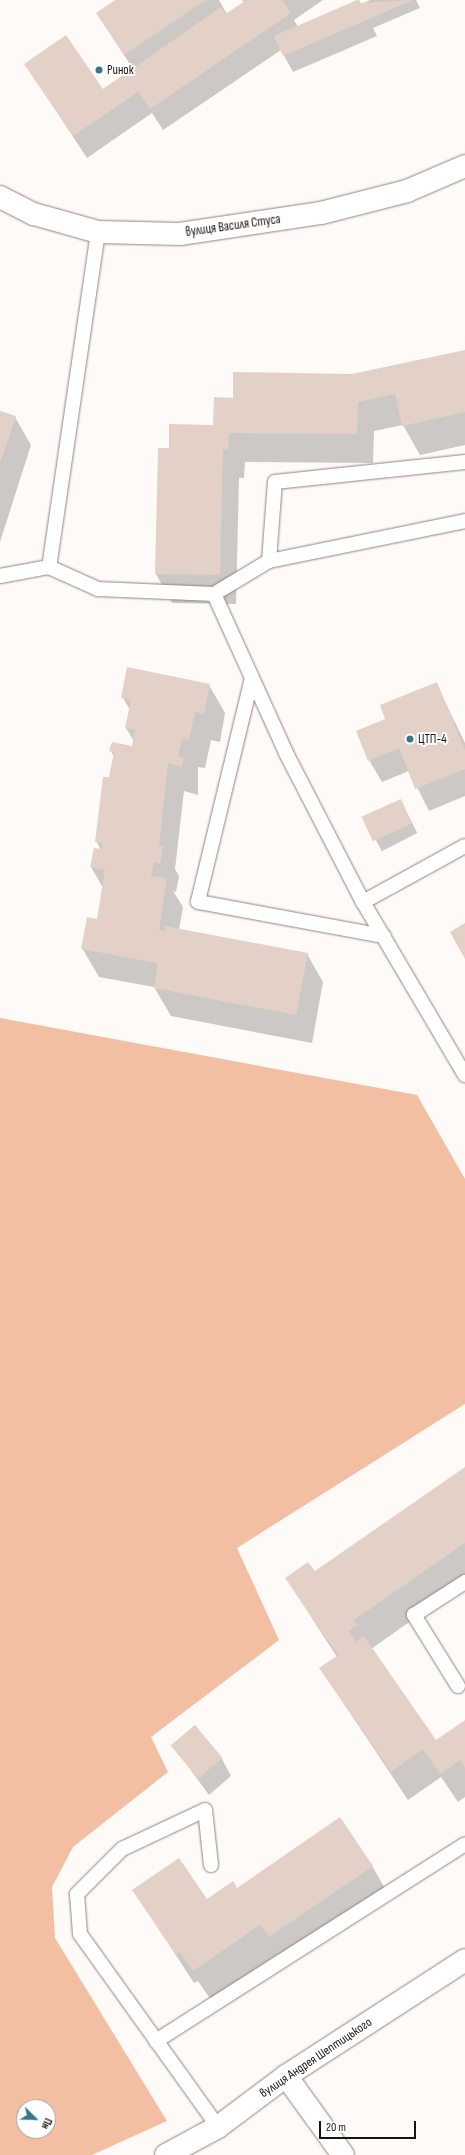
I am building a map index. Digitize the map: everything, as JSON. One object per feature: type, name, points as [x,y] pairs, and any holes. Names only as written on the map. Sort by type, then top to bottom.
[{"type":"street","name":"вулиця Василя Стуса","points":[[0,197],[34,214],[98,232],[180,234],[321,213],[407,190],[465,166]]},
{"type":"street","name":"вулиця Андрея Шептицького","points":[[166,2155],[218,2127],[286,2076],[465,1960]]},
{"type":"street","points":[[286,2076],[343,2155]]},
{"type":"lane","points":[[50,567],[98,232]]},
{"type":"lane","points":[[269,562],[275,482],[465,462]]},
{"type":"lane","points":[[0,576],[50,567],[98,589],[214,594],[269,562],[465,521]]},
{"type":"lane","points":[[214,594],[286,754],[363,902],[465,1075]]},
{"type":"lane","points":[[252,678],[198,902],[384,936]]},
{"type":"lane","points":[[363,902],[465,846]]},
{"type":"lane","points":[[458,1686],[414,1615],[465,1582]]},
{"type":"lane","points":[[211,1865],[206,1810],[122,1849],[77,1894],[80,1934],[218,2127]]},
{"type":"lane","points":[[156,2042],[465,1844]]},
{"type":"shaded area","points":[[0,1018],[417,1095],[465,1179],[465,1404],[237,1548],[279,1640],[151,1737],[168,1772],[73,1847],[52,1887],[55,1938],[167,2121],[92,2155],[0,2155]]},
{"type":"building","points":[[115,0],[206,0],[124,55],[96,13]]},
{"type":"building","points":[[246,0],[282,0],[291,13],[150,109],[138,92],[73,136],[24,64],[66,35],[103,89],[221,7],[226,14]]},
{"type":"building","points":[[357,0],[361,3],[413,0],[283,56],[274,36]]},
{"type":"building","points":[[465,350],[465,412],[402,426],[395,394],[358,402],[357,434],[229,433],[228,449],[223,449],[220,575],[155,574],[158,448],[169,448],[169,424],[213,425],[214,397],[233,398],[233,372],[352,374]]},
{"type":"building","points":[[0,411],[16,416],[0,463]]},
{"type":"building","points":[[127,667],[210,684],[204,714],[195,712],[189,740],[182,739],[178,756],[184,758],[182,767],[168,763],[159,846],[163,846],[160,864],[154,862],[151,876],[167,878],[159,930],[165,931],[165,926],[308,953],[296,1015],[154,988],[158,963],[81,949],[87,917],[97,919],[105,870],[90,867],[94,848],[102,849],[102,843],[95,842],[103,777],[109,777],[114,752],[109,751],[112,742],[132,746],[135,730],[125,728],[131,700],[121,698]]},
{"type":"building","name":"ЦТП-4","points":[[437,682],[465,750],[465,769],[415,789],[399,748],[368,761],[356,731],[385,719],[380,705]]},
{"type":"building","points":[[401,799],[412,824],[373,841],[362,816]]},
{"type":"building","points":[[465,923],[465,959],[450,932]]},
{"type":"building","points":[[465,1467],[465,1543],[354,1620],[357,1625],[348,1631],[356,1642],[364,1636],[436,1740],[465,1720],[465,1768],[460,1760],[440,1774],[423,1749],[391,1772],[319,1668],[338,1655],[285,1578],[308,1562],[315,1571]]},
{"type":"building","points":[[195,1725],[223,1758],[198,1779],[170,1746]]},
{"type":"building","points":[[340,1817],[373,1866],[269,1937],[260,1925],[193,1971],[180,1952],[176,1955],[132,1890],[179,1858],[207,1899],[233,1881],[237,1888]]},
{"type":"place","name":"Ринок","points":[[99,70]]},
{"type":"place","name":"ЦТП-4","points":[[410,739]]}]
